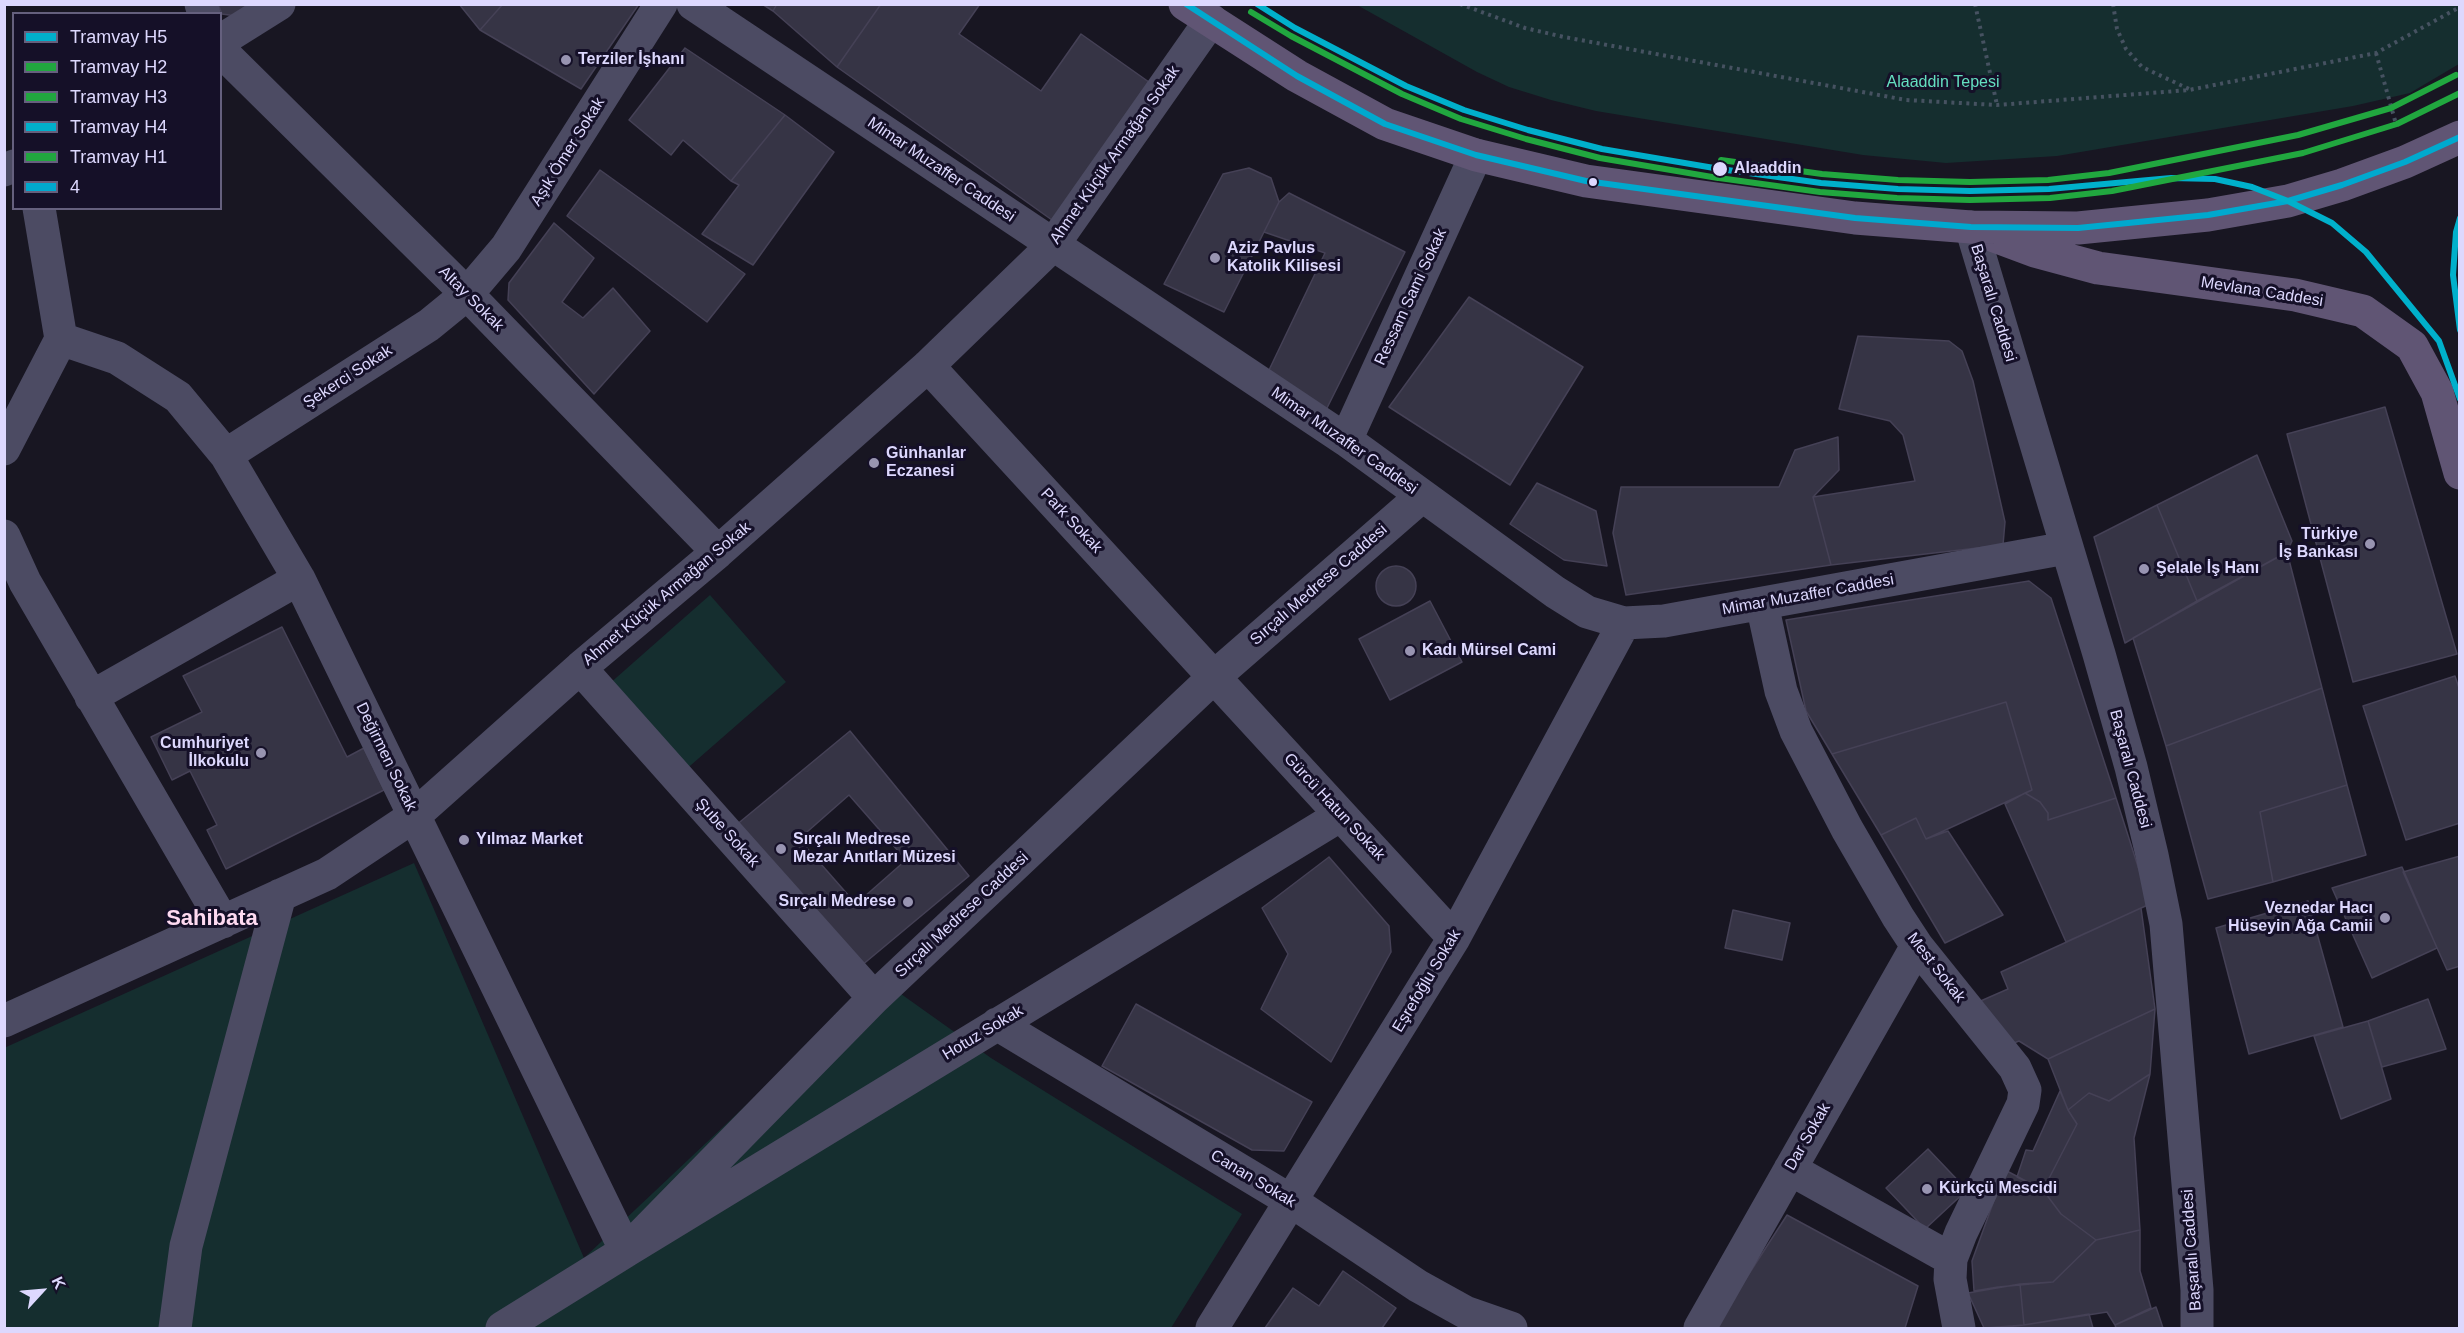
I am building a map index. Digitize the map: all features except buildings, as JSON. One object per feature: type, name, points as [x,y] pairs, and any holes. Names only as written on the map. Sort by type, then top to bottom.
[{"type":"main road","points":[[1198,12],[1297,76],[1385,124],[1476,155],[1586,181],[1855,218],[1971,227],[2078,228],[2208,215],[2288,201],[2405,162],[2460,137]]},
{"type":"main road","name":"Mevlana Caddesi","points":[[1971,227],[2035,251],[2098,268],[2295,295],[2362,311],[2412,346],[2437,392],[2460,473]]},
{"type":"street","points":[[222,39],[279,4]]},
{"type":"street","name":"Aşık Ömer Sokak","points":[[467,294],[506,248],[661,4]]},
{"type":"street","name":"Mimar Muzaffer Caddesi","points":[[693,4],[1346,440],[1587,612],[1624,623],[1664,621],[2066,548]]},
{"type":"street","name":"Ahmet Küçük Armağan Sokak","points":[[4,1021],[327,874],[414,816],[580,668],[718,552],[928,366],[1053,245],[1198,12]]},
{"type":"street","name":"Altay Sokak","points":[[222,52],[467,294],[718,552]]},
{"type":"street","name":"Ressam Sami Sokak","points":[[1346,440],[1476,155]]},
{"type":"street","points":[[4,449],[61,339],[39,210]]},
{"type":"street","name":"Başaralı Caddesi","points":[[1971,227],[2132,767],[2166,924],[2197,1290],[2197,1329]]},
{"type":"street","name":"Şekerci Sokak","points":[[226,455],[429,325],[467,294]]},
{"type":"street","name":"Değirmen Sokak","points":[[61,339],[117,358],[178,397],[226,455],[299,579],[626,1251]]},
{"type":"street","name":"Park Sokak","points":[[928,366],[1214,677]]},
{"type":"street","name":"Sırçalı Medrese Caddesi","points":[[502,1329],[626,1251],[874,998],[1214,677],[1422,496]]},
{"type":"street","points":[[4,536],[15,593],[91,697],[223,922]]},
{"type":"street","points":[[91,697],[299,579]]},
{"type":"street","name":"Mest Sokak","points":[[1762,604],[1781,691],[1796,731],[1847,829],[1917,946],[2016,1068],[2025,1090],[2023,1104],[1960,1233],[1951,1259],[1950,1279],[1959,1329]]},
{"type":"street","name":"Eşrefoğlu Sokak","points":[[1212,1329],[1454,938],[1624,623]]},
{"type":"street","name":"Şube Sokak","points":[[580,668],[874,998]]},
{"type":"street","name":"Gürcü Hatun Sokak","points":[[1214,677],[1454,938]]},
{"type":"street","name":"Hotuz Sokak","points":[[626,1251],[1341,815]]},
{"type":"street","points":[[174,1329],[186,1246],[280,896]]},
{"type":"street","name":"Dar Sokak","points":[[1700,1329],[1917,946]]},
{"type":"street","name":"Canan Sokak","points":[[997,1024],[1291,1201],[1465,1320],[1511,1329]]},
{"type":"street","points":[[1790,1169],[1951,1259]]},
{"type":"path","points":[[1460,4],[1525,28],[1564,37],[1906,100],[1997,105],[2189,90],[2376,53],[2460,7]]},
{"type":"path","points":[[1975,4],[1997,105]]},
{"type":"path","points":[[2113,4],[2117,29],[2126,49],[2142,67],[2189,90]]},
{"type":"path","points":[[2376,53],[2387,87]]},
{"type":"green space","name":"Alaaddin Tepesi","points":[[1357,5],[2459,5],[2459,64],[2410,93],[2353,106],[2057,156],[1946,163],[1863,155],[1596,111],[1551,100],[1509,87],[1477,72]]},
{"type":"green space","points":[[710,595],[786,682],[667,786],[591,700]]},
{"type":"green space","points":[[414,863],[584,1258],[880,979],[991,1058],[1242,1214],[1171,1328],[5,1328],[4,1048]]},
{"type":"tram line","name":"H4","points":[[1257,4],[1295,28],[1406,86],[1464,110],[1528,130],[1602,149],[1720,169]]},
{"type":"tram line","name":"H1","points":[[1251,12],[1291,36],[1402,94],[1461,119],[1600,158],[1718,178]]},
{"type":"tram line","name":"H3","points":[[1721,160],[1822,174],[1898,180],[1970,182],[2048,180],[2109,173],[2298,135],[2391,108],[2456,75]]},
{"type":"tram line","name":"H2","points":[[1719,178],[1820,192],[1897,198],[1970,200],[2050,198],[2112,191],[2303,153],[2397,124],[2460,93]]},
{"type":"tram line","name":"H5","points":[[1720,169],[1821,183],[1898,189],[1970,191],[2049,189],[2171,178],[2215,179],[2252,187],[2288,201],[2332,223],[2366,252],[2439,341],[2460,399]]},
{"type":"tram line","name":"H4","points":[[2460,218],[2456,232],[2453,275],[2460,330]]},
{"type":"transit line","name":"4","points":[[1186,4],[1297,76],[1385,124],[1476,155],[1586,181],[1855,218],[1971,227],[2078,228],[2208,215],[2288,201],[2342,185],[2405,162],[2460,137]]},
{"type":"place","name":"Terziler İşhanı","points":[[566,60]]},
{"type":"place","name":"Alaaddin","points":[[1720,169]]},
{"type":"place","name":"Aziz Pavlus Katolik Kilisesi","points":[[1215,258]]},
{"type":"place","name":"Günhanlar Eczanesi","points":[[874,463]]},
{"type":"place","name":"Türkiye İş Bankası","points":[[2370,544]]},
{"type":"place","name":"Şelale İş Hanı","points":[[2144,569]]},
{"type":"place","name":"Kadı Mürsel Cami","points":[[1410,651]]},
{"type":"place","name":"Cumhuriyet İlkokulu","points":[[261,753]]},
{"type":"place","name":"Yılmaz Market","points":[[464,840]]},
{"type":"place","name":"Sırçalı Medrese Mezar Anıtları Müzesi","points":[[781,849]]},
{"type":"place","name":"Sırçalı Medrese","points":[[908,902]]},
{"type":"place","name":"Veznedar Hacı Hüseyin Ağa Camii","points":[[2385,918]]},
{"type":"place","name":"Kürkçü Mescidi","points":[[1927,1189]]},
{"type":"district","name":"Sahibata","points":[[212,919]]}]
